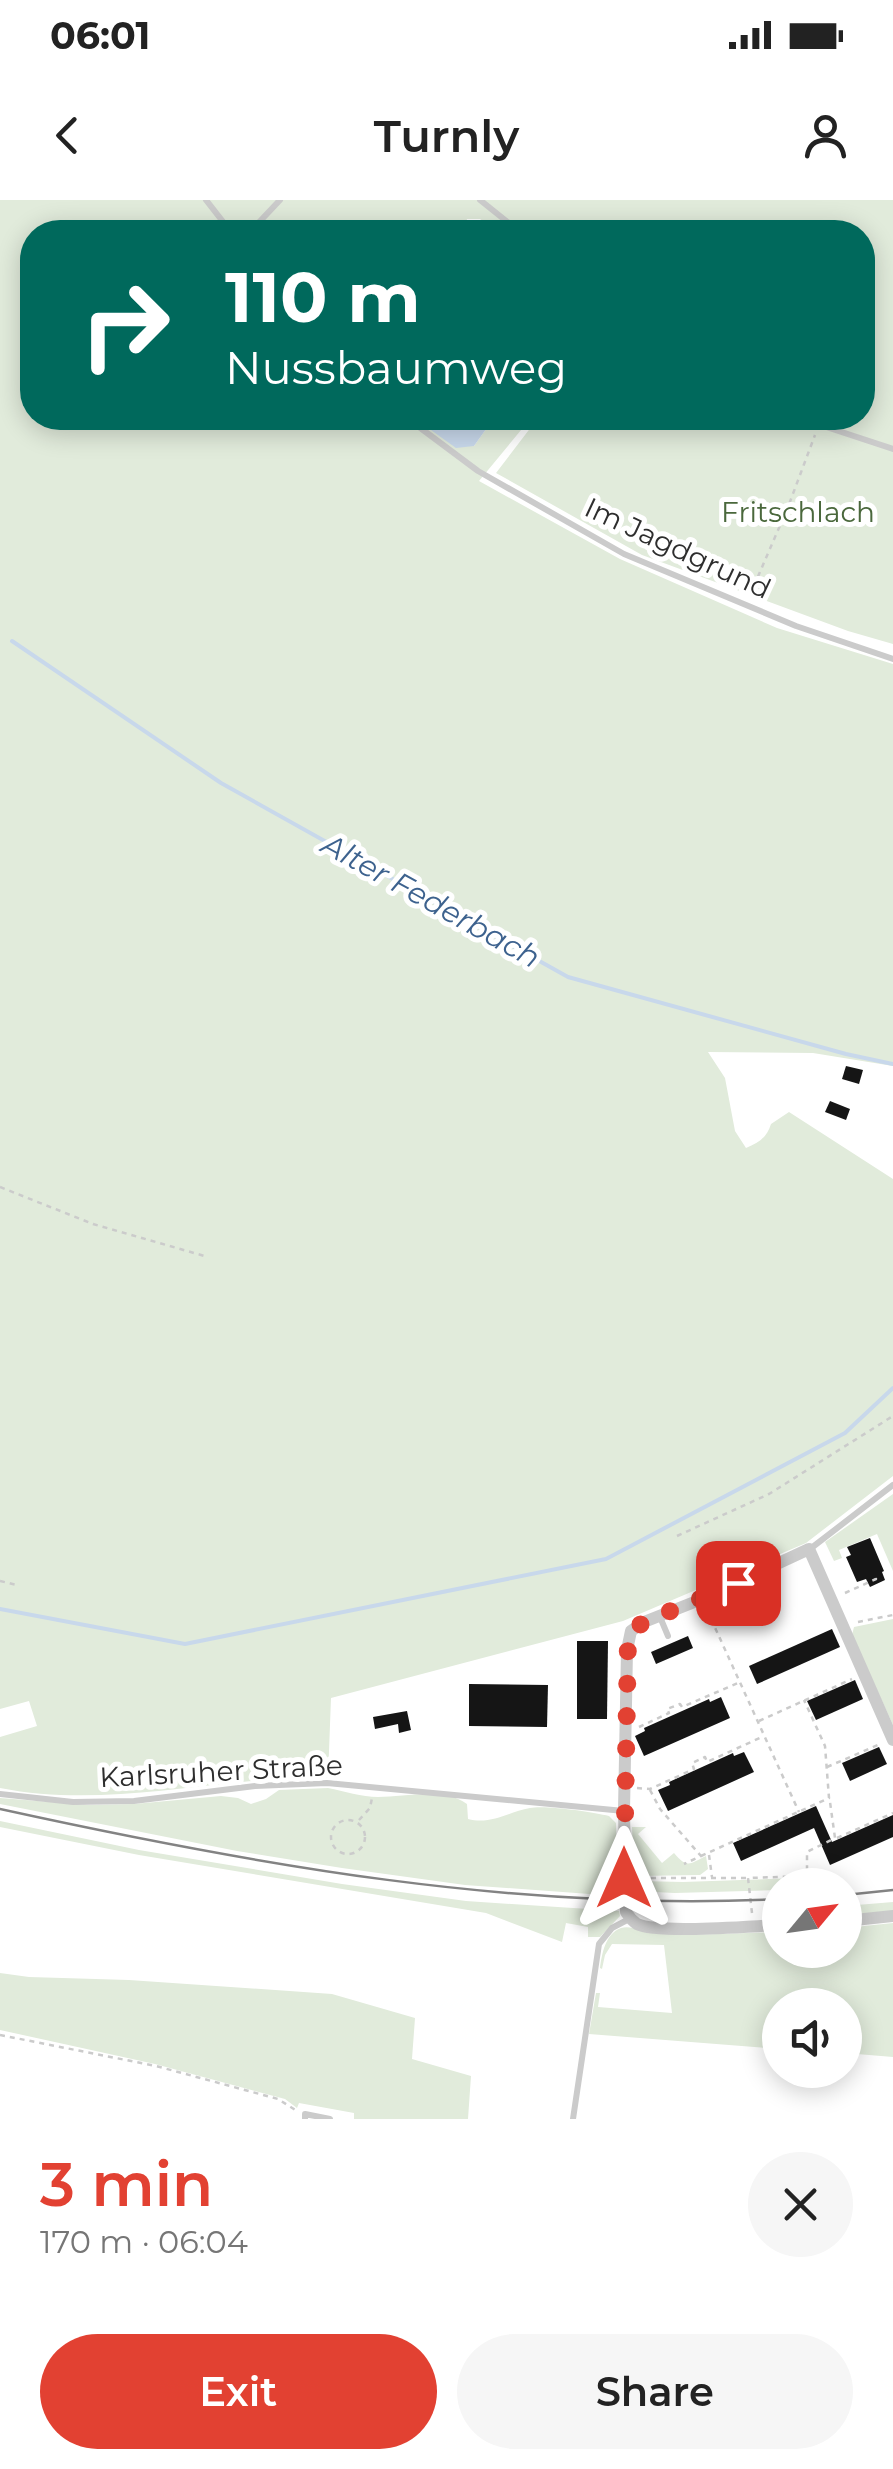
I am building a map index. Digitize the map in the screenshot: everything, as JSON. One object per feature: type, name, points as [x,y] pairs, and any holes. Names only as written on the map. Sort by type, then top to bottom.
[{"type":"street","points":[[762,1925],[668,1928],[639,1924],[630,1918],[624,1878],[628,1638],[636,1627],[809,1550],[893,1739]]},
{"type":"street","points":[[862,1919],[893,1916]]},
{"type":"lane","points":[[206,200],[222,220]]},
{"type":"lane","points":[[261,220],[280,200]]},
{"type":"lane","points":[[480,200],[505,220]]},
{"type":"lane","name":"Im Jagdgrund","points":[[423,430],[478,471],[624,554],[796,626],[893,659]]},
{"type":"lane","points":[[833,430],[893,450]]},
{"type":"lane","points":[[809,1550],[893,1485]]},
{"type":"lane","points":[[660,1617],[668,1636]]},
{"type":"lane","name":"Karlsruher Straße","points":[[0,1794],[73,1802],[134,1801],[255,1786],[327,1783],[624,1811]]},
{"type":"lane","points":[[573,2119],[598,1944],[612,1928],[630,1918]]},
{"type":"lane","points":[[305,2116],[330,2119]]},
{"type":"path","points":[[746,605],[816,430]]},
{"type":"path","points":[[0,1187],[92,1224],[208,1258]]},
{"type":"path","points":[[677,1536],[769,1494],[893,1416]]},
{"type":"path","points":[[831,1599],[876,1579],[874,1575]]},
{"type":"path","points":[[0,1581],[16,1585]]},
{"type":"path","points":[[702,1599],[799,1812]]},
{"type":"path","points":[[842,1626],[893,1615]]},
{"type":"path","points":[[758,1722],[863,1674]]},
{"type":"path","points":[[626,1728],[636,1729],[669,1713],[668,1709],[680,1704],[682,1708],[740,1682]]},
{"type":"path","points":[[804,1700],[825,1746],[835,1838]]},
{"type":"path","points":[[702,1856],[660,1809],[650,1788],[694,1768],[692,1763],[705,1757],[707,1762],[764,1736]]},
{"type":"path","points":[[826,1768],[893,1739]]},
{"type":"path","points":[[357,1822],[370,1808],[374,1786]]},
{"type":"path","points":[[684,1864],[830,1798]]},
{"type":"path","points":[[624,1878],[807,1876],[806,1852],[893,1814]]},
{"type":"path","points":[[346,1820],[357,1822],[365,1831],[365,1843],[358,1852],[340,1853],[331,1840],[333,1829],[346,1820]]},
{"type":"path","points":[[709,1853],[712,1879]]},
{"type":"path","points":[[748,1878],[752,1914]]},
{"type":"path","points":[[0,2035],[156,2066],[278,2099],[305,2116]]},
{"type":"green space","name":"Fritschlach","points":[[0,200],[893,200],[893,644],[642,555],[496,473],[529,430],[875,430],[875,220],[20,220],[20,430],[432,430],[474,446],[485,430],[521,430],[479,481],[620,559],[777,628],[893,664],[893,1066],[813,1053],[708,1052],[725,1078],[735,1131],[746,1148],[762,1139],[771,1124],[789,1112],[893,1179],[893,1476],[806,1543],[623,1621],[331,1698],[328,1778],[91,1795],[0,1788],[0,1737],[37,1726],[29,1701],[0,1709]]},
{"type":"green space","points":[[893,1494],[893,1571],[877,1534],[839,1550],[842,1558],[834,1561],[825,1542]]},
{"type":"green space","points":[[893,1619],[893,1725],[852,1635],[854,1627]]},
{"type":"green space","points":[[328,1788],[372,1797],[447,1796],[467,1804],[468,1819],[476,1820],[537,1807],[609,1816],[616,1823],[617,1896],[465,1885],[342,1868],[0,1804],[0,1798],[88,1805],[221,1796],[251,1804],[279,1790]]},
{"type":"green space","points":[[0,1821],[139,1850],[342,1884],[466,1901],[619,1911],[620,1916],[600,1937],[588,1937],[588,1927],[566,1923],[562,1942],[486,1913],[139,1855],[0,1827]]},
{"type":"green space","points":[[632,1827],[646,1827],[638,1834],[662,1863],[674,1853],[689,1864],[706,1856],[708,1869],[700,1875],[638,1876],[634,1870]]},
{"type":"green space","points":[[762,1879],[762,1891],[634,1891],[638,1881]]},
{"type":"green space","points":[[893,1902],[893,1911],[862,1914],[862,1905]]},
{"type":"green space","points":[[893,1923],[893,2057],[862,2054],[862,1988],[762,1988],[762,2048],[589,2034],[596,1993],[600,1993],[598,2007],[672,2013],[664,1945],[612,1944],[600,1968],[608,1940],[621,1928],[668,1934],[762,1933],[762,1968],[862,1968],[862,1926]]},
{"type":"green space","points":[[0,1973],[332,1994],[415,2018],[412,2059],[471,2076],[468,2119],[354,2119],[354,2113],[299,2103],[297,2108],[285,2099],[155,2064],[0,2030]]},
{"type":"water","points":[[431,430],[485,430],[474,446],[456,448]]},
{"type":"building","points":[[846,1066],[863,1070],[859,1084],[842,1079]]},
{"type":"building","points":[[830,1101],[850,1109],[846,1120],[825,1112]]},
{"type":"building","points":[[870,1538],[885,1580],[870,1587],[866,1579],[857,1582],[846,1557],[851,1555],[847,1547]]},
{"type":"building","points":[[832,1629],[840,1647],[757,1684],[749,1666]]},
{"type":"building","points":[[688,1636],[693,1648],[656,1664],[651,1652]]},
{"type":"building","points":[[577,1641],[608,1641],[607,1719],[577,1719]]},
{"type":"building","points":[[855,1680],[863,1699],[816,1720],[807,1701]]},
{"type":"building","points":[[469,1684],[548,1685],[547,1727],[469,1726]]},
{"type":"building","points":[[721,1697],[730,1718],[644,1756],[635,1736],[644,1728]]},
{"type":"building","points":[[407,1711],[411,1730],[399,1733],[398,1724],[375,1729],[373,1717]]},
{"type":"building","points":[[879,1747],[887,1764],[850,1781],[842,1763]]},
{"type":"building","points":[[744,1752],[754,1772],[668,1811],[658,1790],[733,1753],[734,1756]]},
{"type":"building","points":[[816,1806],[832,1842],[893,1815],[893,1837],[830,1865],[814,1828],[741,1861],[733,1843]]},
{"type":"waterway","name":"Alter Federbach","points":[[12,641],[221,783],[568,977],[893,1064]]},
{"type":"waterway","name":"Alter Federbach","points":[[0,1609],[185,1644],[606,1559],[845,1433],[893,1388]]},
{"type":"tram line","points":[[0,1809],[193,1849],[387,1880],[583,1898],[762,1899]]},
{"type":"tram line","points":[[862,1893],[893,1890]]},
{"type":"route","points":[[624,1878],[628,1638],[644,1622],[738,1583]]}]
